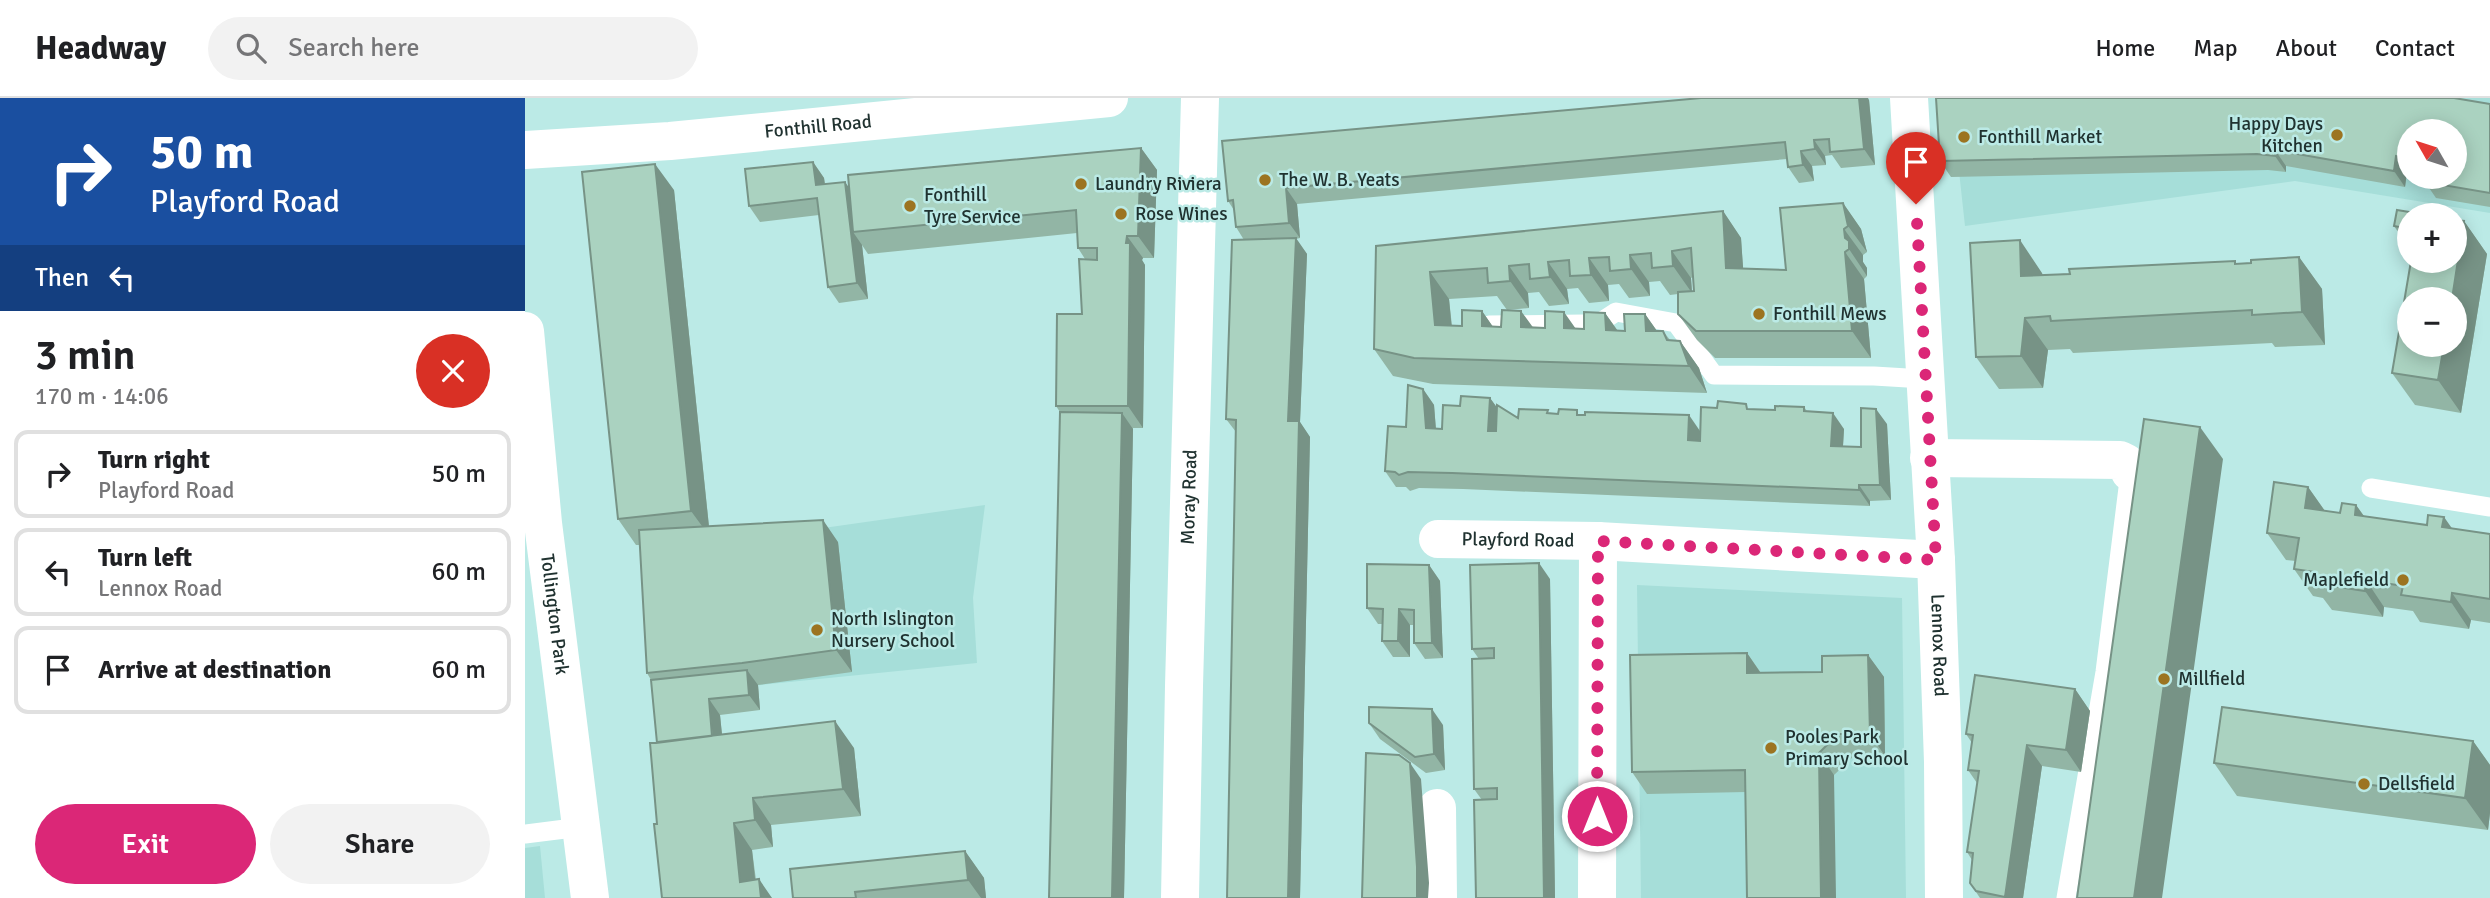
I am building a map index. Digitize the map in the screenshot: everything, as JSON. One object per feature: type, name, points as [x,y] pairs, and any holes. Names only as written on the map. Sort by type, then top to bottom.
[{"type":"street","name":"Fonthill Road","points":[[525,150],[684,139],[1109,98]]},
{"type":"street","name":"Moray Road","points":[[1180,898],[1200,98]]},
{"type":"street","name":"Lennox Road","points":[[1909,98],[1936,560],[1943,762],[1944,898]]},
{"type":"street","name":"Tollington Park","points":[[525,331],[534,524],[590,898]]},
{"type":"street","points":[[1929,458],[2120,460],[2126,463],[2130,472]]},
{"type":"street","name":"Playford Road","points":[[1439,539],[1598,541],[1936,560]]},
{"type":"street","points":[[1597,898],[1598,541]]},
{"type":"street","points":[[1437,808],[1438,898]]},
{"type":"lane","points":[[1489,325],[1584,324],[1594,327],[1616,312],[1676,323],[1714,374],[1924,379]]},
{"type":"lane","points":[[2066,898],[2105,672],[2130,472]]},
{"type":"lane","points":[[2371,488],[2490,507]]},
{"type":"lane","points":[[525,834],[581,827]]},
{"type":"shaded area","points":[[1951,98],[2490,98],[2490,213],[2467,209],[2467,203],[2429,203],[2295,181],[1965,226]]},
{"type":"shaded area","name":"North Islington Nursery School","points":[[985,505],[973,598],[977,663],[662,695],[655,552]]},
{"type":"shaded area","name":"Pooles Park Primary School","points":[[1637,585],[1902,598],[1906,898],[1641,898]]},
{"type":"shaded area","points":[[540,846],[545,898],[525,898],[525,848]]},
{"type":"building","points":[[1701,98],[1859,98],[1864,149],[1830,152],[1829,139],[1814,140],[1815,149],[1801,151],[1803,165],[1788,167],[1785,142],[1286,188],[1289,223],[1236,227],[1233,200],[1228,201],[1222,141]]},
{"type":"building","points":[[1936,98],[2454,98],[2490,104],[2490,193],[2466,189],[2467,119],[2397,119],[2397,156],[2394,171],[2275,150],[2275,156],[2257,154],[1940,161]]},
{"type":"building","points":[[1141,148],[1138,236],[1127,236],[1126,243],[1130,243],[1128,406],[1056,406],[1057,314],[1082,314],[1079,259],[1097,260],[1097,248],[1078,248],[1076,210],[853,232],[848,175]]},
{"type":"building","points":[[813,162],[816,185],[845,182],[857,283],[828,287],[817,198],[749,206],[745,169]]},
{"type":"building","points":[[655,164],[691,511],[618,519],[582,172]]},
{"type":"building","points":[[1843,203],[1848,226],[1844,229],[1845,238],[1849,241],[1849,249],[1845,252],[1852,331],[1696,331],[1678,314],[1678,292],[1694,291],[1691,248],[1672,251],[1673,266],[1652,268],[1651,253],[1630,255],[1631,269],[1610,271],[1609,257],[1589,258],[1591,275],[1570,276],[1569,260],[1548,262],[1550,277],[1530,279],[1529,264],[1509,266],[1510,281],[1488,283],[1487,268],[1430,272],[1435,325],[1462,326],[1462,310],[1482,311],[1482,326],[1501,327],[1502,310],[1521,311],[1521,327],[1545,328],[1545,311],[1564,312],[1564,328],[1584,329],[1584,312],[1605,313],[1606,330],[1625,331],[1624,314],[1645,314],[1646,331],[1663,331],[1667,340],[1680,341],[1689,366],[1414,358],[1374,349],[1376,246],[1723,211],[1726,268],[1786,270],[1780,208]]},
{"type":"building","points":[[1296,238],[1288,421],[1299,421],[1288,898],[1227,898],[1236,420],[1226,419],[1232,240]]},
{"type":"building","points":[[2020,240],[2021,276],[2070,274],[2069,269],[2235,261],[2235,264],[2251,263],[2251,260],[2299,257],[2302,312],[2252,315],[2252,310],[2051,321],[2050,316],[2025,318],[2021,356],[1976,357],[1970,243]]},
{"type":"building","points":[[2409,273],[2456,273],[2454,287],[2407,287]]},
{"type":"building","points":[[2397,344],[2397,357],[2442,357],[2438,380],[2392,373]]},
{"type":"building","points":[[1408,385],[1423,389],[1426,428],[1442,429],[1443,405],[1460,406],[1461,396],[1490,398],[1488,431],[1496,431],[1497,405],[1518,418],[1519,409],[1548,410],[1547,413],[1558,414],[1559,409],[1577,410],[1577,415],[1585,415],[1585,412],[1689,415],[1688,440],[1700,441],[1701,407],[1717,408],[1718,401],[1746,404],[1747,409],[1804,407],[1804,411],[1833,413],[1831,446],[1861,447],[1861,408],[1876,409],[1880,485],[1859,485],[1859,490],[1452,473],[1408,472],[1399,475],[1385,471],[1388,426],[1406,427]]},
{"type":"building","points":[[1060,412],[1122,413],[1112,898],[1049,898]]},
{"type":"building","points":[[2144,419],[2200,427],[2134,898],[2077,898]]},
{"type":"building","name":"Maplefield","points":[[2274,482],[2308,487],[2305,508],[2340,513],[2342,503],[2356,505],[2355,515],[2427,525],[2428,515],[2444,517],[2442,527],[2490,534],[2490,599],[2452,593],[2451,602],[2401,595],[2403,586],[2366,580],[2365,591],[2313,583],[2315,572],[2294,569],[2299,538],[2267,533]]},
{"type":"building","points":[[823,520],[836,650],[647,673],[639,530]]},
{"type":"building","points":[[1539,563],[1544,898],[1476,898],[1474,800],[1497,799],[1497,788],[1474,789],[1472,659],[1494,658],[1494,648],[1472,649],[1470,565]]},
{"type":"building","points":[[1367,564],[1429,565],[1432,643],[1414,643],[1414,610],[1399,609],[1398,641],[1382,641],[1383,609],[1367,608]]},
{"type":"building","points":[[1747,653],[1747,673],[1822,672],[1822,656],[1868,655],[1870,734],[1838,734],[1819,753],[1821,898],[1747,898],[1745,770],[1632,772],[1630,655]]},
{"type":"building","points":[[747,670],[749,695],[709,699],[712,736],[657,743],[651,680]]},
{"type":"building","points":[[1975,675],[2075,689],[2066,750],[2027,745],[2005,897],[1976,891],[1970,883],[1973,853],[1967,852],[1979,771],[1968,770],[1973,735],[1966,734]]},
{"type":"building","points":[[1369,707],[1432,709],[1434,754],[1415,757],[1369,723]]},
{"type":"building","points":[[2222,707],[2473,741],[2465,798],[2214,763]]},
{"type":"building","points":[[835,721],[843,789],[753,798],[755,820],[734,823],[740,882],[759,879],[761,898],[662,898],[654,824],[657,824],[650,743]]},
{"type":"building","points":[[1366,753],[1399,755],[1410,763],[1417,898],[1362,898]]},
{"type":"building","points":[[965,851],[968,880],[855,892],[856,898],[793,898],[790,869]]},
{"type":"place","name":"Happy Days Kitchen","points":[[2337,135]]},
{"type":"place","name":"Fonthill Market","points":[[1964,137]]},
{"type":"place","name":"The W. B. Yeats","points":[[1265,180]]},
{"type":"place","name":"Laundry Riviera","points":[[1081,184]]},
{"type":"place","name":"Fonthill Tyre Service","points":[[910,206]]},
{"type":"place","name":"Rose Wines","points":[[1121,214]]},
{"type":"place","name":"Fonthill Mews","points":[[1759,314]]},
{"type":"place","name":"Maplefield","points":[[2403,580]]},
{"type":"place","name":"North Islington Nursery School","points":[[817,630]]},
{"type":"place","name":"Millfield","points":[[2164,679]]},
{"type":"place","name":"Pooles Park Primary School","points":[[1771,748]]},
{"type":"place","name":"Dellsfield","points":[[2364,784]]},
{"type":"route","points":[[1597,816],[1598,541],[1936,560],[1926,422],[1916,204]]}]
